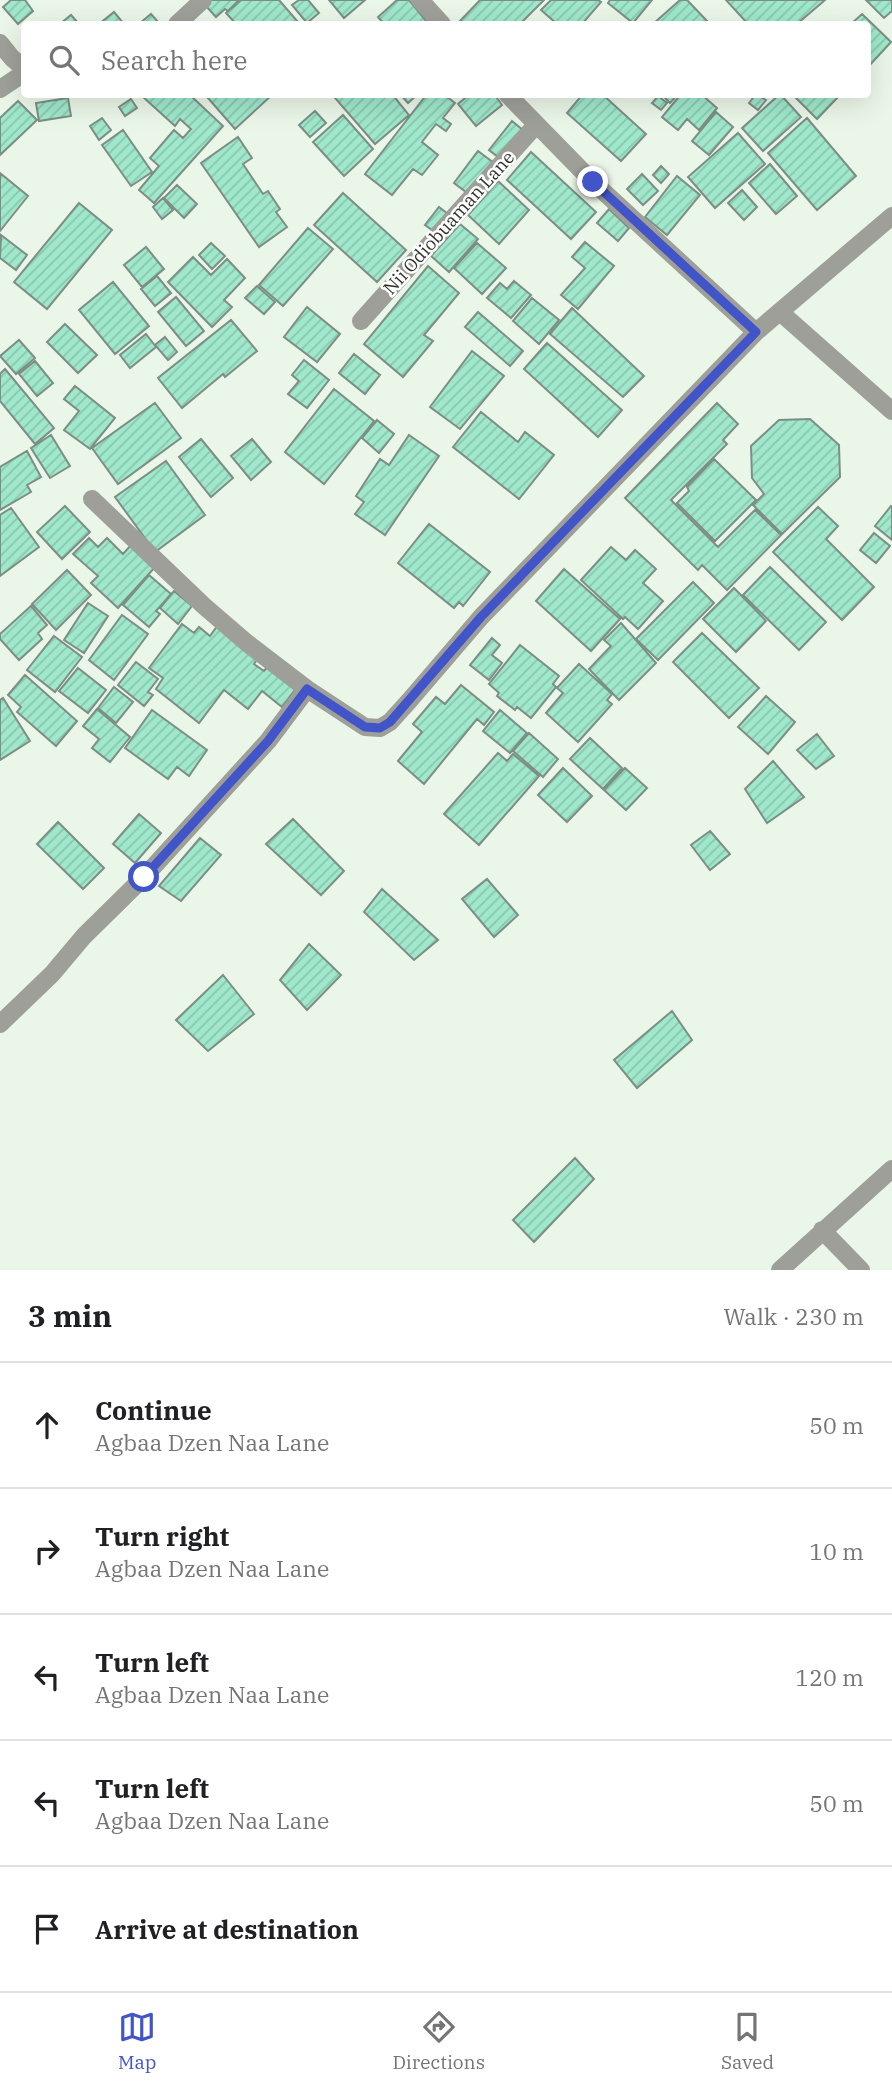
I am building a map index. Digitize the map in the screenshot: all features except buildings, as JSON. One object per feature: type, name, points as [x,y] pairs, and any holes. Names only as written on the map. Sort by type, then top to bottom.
[{"type":"street","points":[[180,21],[202,0]]},
{"type":"street","points":[[420,0],[439,21]]},
{"type":"street","points":[[0,43],[21,67]]},
{"type":"street","points":[[0,89],[21,72]]},
{"type":"street","points":[[511,98],[593,182],[756,332]]},
{"type":"street","name":"Nii Odiobuaman Lane","points":[[361,321],[536,125]]},
{"type":"street","points":[[92,499],[204,606],[307,689],[365,727],[380,728],[390,722],[481,617],[756,332],[892,216]]},
{"type":"street","points":[[780,312],[892,411]]},
{"type":"street","points":[[0,1024],[144,877],[268,741],[307,689]]},
{"type":"street","points":[[780,1270],[892,1169]]},
{"type":"street","points":[[822,1230],[860,1270]]},
{"type":"route","points":[[144,877],[268,741],[307,689],[365,727],[380,728],[390,722],[481,617],[756,332],[593,182]]}]
